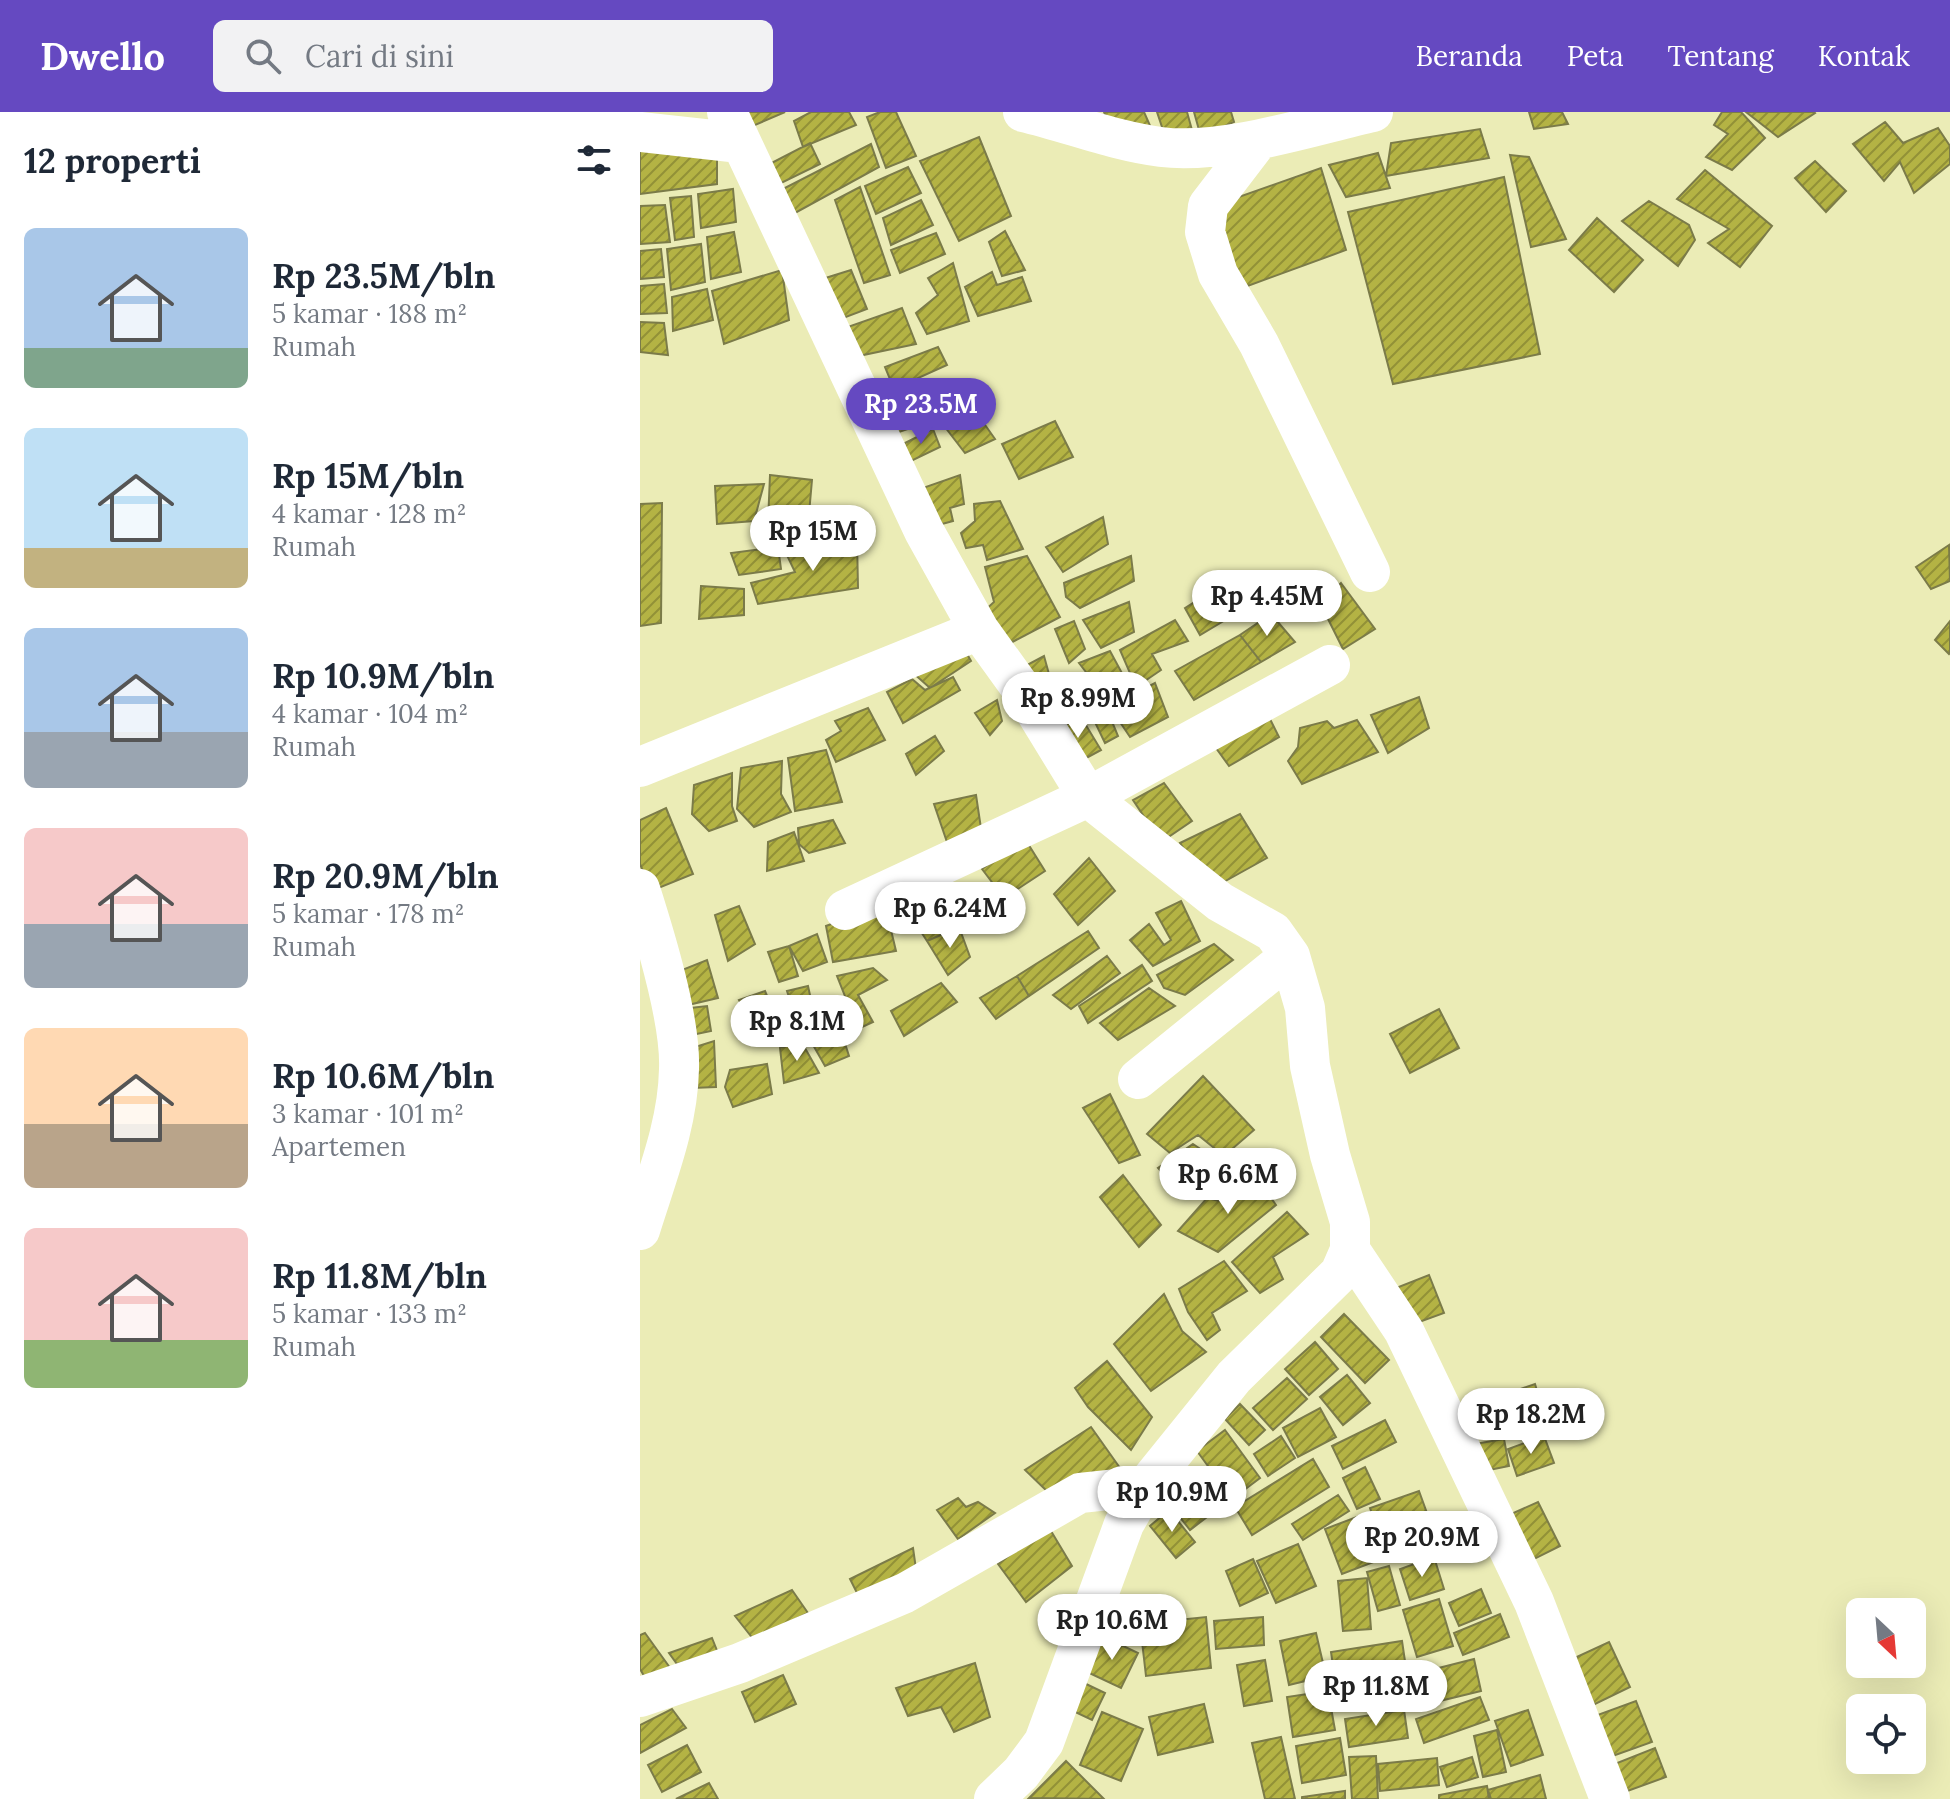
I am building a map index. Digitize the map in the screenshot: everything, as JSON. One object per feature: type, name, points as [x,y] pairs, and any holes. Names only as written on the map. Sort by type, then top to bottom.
[{"type":"street","points":[[1023,112],[1089,134],[1164,148],[1257,142],[1280,133],[1373,112]]},
{"type":"street","points":[[640,132],[734,128],[924,531],[979,630],[1023,691],[1088,797],[1220,902],[1273,932],[1290,956],[1305,1008],[1310,1066],[1350,1222],[1350,1250],[1340,1273],[1234,1377],[1146,1486],[1124,1524],[1044,1742],[1021,1773],[994,1799]]},
{"type":"street","points":[[1257,142],[1208,206],[1205,232],[1218,274],[1259,344],[1370,572]]},
{"type":"street","points":[[640,767],[979,630]]},
{"type":"street","points":[[845,910],[1088,797],[1330,665]]},
{"type":"street","points":[[640,889],[670,1004],[680,1066],[674,1120],[640,1230]]},
{"type":"street","points":[[1138,1079],[1290,956]]},
{"type":"street","points":[[1350,1250],[1404,1331],[1534,1602],[1610,1799]]},
{"type":"street","points":[[640,1697],[740,1663],[905,1593],[1080,1493],[1146,1486]]},
{"type":"building","points":[[733,112],[785,112],[741,131]]},
{"type":"building","points":[[811,112],[849,112],[856,125],[803,147],[794,121]]},
{"type":"building","points":[[880,112],[896,112],[916,156],[886,168],[867,117]]},
{"type":"building","points":[[1104,112],[1144,112],[1155,137],[1113,134]]},
{"type":"building","points":[[1157,112],[1187,112],[1192,130],[1166,139]]},
{"type":"building","points":[[1194,112],[1231,112],[1234,122],[1201,137]]},
{"type":"building","points":[[1529,112],[1562,112],[1568,124],[1534,129]]},
{"type":"building","points":[[1722,112],[1741,112],[1765,138],[1732,170],[1706,157],[1728,134],[1714,125]]},
{"type":"building","points":[[1746,112],[1814,112],[1815,113],[1778,137]]},
{"type":"building","points":[[1885,122],[1903,143],[1938,128],[1950,146],[1950,164],[1914,193],[1900,162],[1884,181],[1853,144]]},
{"type":"building","points":[[1480,129],[1489,158],[1386,176],[1391,143]]},
{"type":"building","points":[[979,137],[1011,216],[959,241],[920,161]]},
{"type":"building","points":[[640,140],[717,147],[717,184],[640,194]]},
{"type":"building","points":[[810,143],[820,164],[771,188],[762,168]]},
{"type":"building","points":[[871,144],[879,167],[784,219],[775,193]]},
{"type":"building","points":[[1378,153],[1390,188],[1346,197],[1329,165]]},
{"type":"building","points":[[1510,155],[1529,157],[1566,239],[1531,247]]},
{"type":"building","points":[[1815,161],[1846,191],[1826,212],[1795,178]]},
{"type":"building","points":[[908,167],[921,193],[876,214],[865,186]]},
{"type":"building","points":[[1321,168],[1346,250],[1242,288],[1218,257],[1219,204]]},
{"type":"building","points":[[1705,170],[1772,226],[1740,267],[1708,243],[1729,229],[1677,199]]},
{"type":"building","points":[[1504,177],[1540,354],[1393,384],[1348,212]]},
{"type":"building","points":[[860,187],[890,275],[864,283],[835,200]]},
{"type":"building","points":[[733,189],[736,222],[701,228],[698,194]]},
{"type":"building","points":[[691,196],[694,237],[675,240],[670,198]]},
{"type":"building","points":[[921,200],[933,225],[891,245],[883,218]]},
{"type":"building","points":[[1649,201],[1689,225],[1695,240],[1678,266],[1622,221]]},
{"type":"building","points":[[665,205],[670,242],[640,244],[640,206]]},
{"type":"building","points":[[1597,218],[1643,260],[1614,292],[1569,250]]},
{"type":"building","points":[[1005,231],[1025,270],[1002,276],[989,242]]},
{"type":"building","points":[[734,232],[741,272],[711,279],[707,237]]},
{"type":"building","points":[[936,233],[945,254],[900,273],[891,250]]},
{"type":"building","points":[[701,244],[705,282],[671,290],[667,249]]},
{"type":"building","points":[[661,249],[664,277],[640,279],[640,251]]},
{"type":"building","points":[[953,263],[969,321],[927,334],[916,313],[938,295],[928,278]]},
{"type":"building","points":[[782,270],[789,320],[724,344],[712,291]]},
{"type":"building","points":[[851,270],[867,309],[830,323],[816,281]]},
{"type":"building","points":[[992,272],[997,285],[1022,277],[1031,301],[978,316],[965,287]]},
{"type":"building","points":[[664,284],[667,313],[640,314],[640,286]]},
{"type":"building","points":[[707,289],[713,320],[673,331],[672,297]]},
{"type":"building","points":[[902,308],[916,344],[849,358],[839,330]]},
{"type":"building","points":[[640,322],[664,323],[668,355],[640,352]]},
{"type":"building","points":[[938,347],[947,365],[894,389],[885,367]]},
{"type":"building","points":[[894,389],[911,428],[884,437],[867,404]]},
{"type":"building","points":[[981,399],[983,422],[995,439],[965,453],[945,427],[948,412]]},
{"type":"building","points":[[1055,421],[1073,457],[1019,479],[1002,444]]},
{"type":"building","points":[[933,429],[940,447],[909,462],[901,445]]},
{"type":"building","points":[[770,475],[812,480],[808,525],[768,523]]},
{"type":"building","points":[[960,475],[964,504],[950,508],[953,521],[931,527],[917,490]]},
{"type":"building","points":[[764,484],[754,521],[717,524],[715,486]]},
{"type":"building","points":[[1000,501],[1023,549],[987,560],[983,545],[966,548],[961,533],[975,521],[974,504]]},
{"type":"building","points":[[662,503],[661,623],[640,626],[640,504]]},
{"type":"building","points":[[1103,517],[1108,544],[1063,572],[1046,547]]},
{"type":"building","points":[[857,539],[858,588],[758,604],[751,583],[795,572],[785,551]]},
{"type":"building","points":[[1949,545],[1950,581],[1931,589],[1916,567]]},
{"type":"building","points":[[778,547],[781,569],[739,575],[731,553]]},
{"type":"building","points":[[1027,556],[1060,617],[997,650],[983,612],[994,602],[985,567]]},
{"type":"building","points":[[1131,556],[1134,581],[1080,608],[1066,597],[1064,583]]},
{"type":"building","points":[[1341,583],[1375,629],[1343,649],[1320,603]]},
{"type":"building","points":[[701,586],[744,589],[744,615],[699,619]]},
{"type":"building","points":[[1212,591],[1227,619],[1200,635],[1185,608]]},
{"type":"building","points":[[1129,602],[1134,632],[1101,648],[1083,620]]},
{"type":"building","points":[[1271,614],[1295,642],[1261,662],[1240,635]]},
{"type":"building","points":[[1175,620],[1188,641],[1152,654],[1161,670],[1136,687],[1120,650]]},
{"type":"building","points":[[1074,621],[1085,649],[1069,663],[1055,629]]},
{"type":"building","points":[[1950,621],[1950,653],[1949,654],[1935,640]]},
{"type":"building","points":[[1240,635],[1261,662],[1194,700],[1175,671]]},
{"type":"building","points":[[962,645],[971,661],[930,688],[912,672]]},
{"type":"building","points":[[1110,651],[1123,675],[1099,689],[1079,663]]},
{"type":"building","points":[[1044,656],[1052,685],[1029,686],[1014,672]]},
{"type":"building","points":[[1079,674],[1095,696],[1069,709],[1052,685]]},
{"type":"building","points":[[953,677],[960,690],[903,723],[887,692],[912,679],[925,690]]},
{"type":"building","points":[[1155,683],[1168,717],[1130,737],[1110,707]]},
{"type":"building","points":[[1419,697],[1429,728],[1388,753],[1371,715]]},
{"type":"building","points":[[997,700],[1002,721],[990,735],[975,713]]},
{"type":"building","points":[[868,708],[885,740],[836,762],[826,740],[841,731],[835,721]]},
{"type":"building","points":[[1108,712],[1118,736],[1105,743],[1092,716]]},
{"type":"building","points":[[1268,715],[1279,737],[1229,766],[1216,748]]},
{"type":"building","points":[[1081,717],[1101,750],[1079,762],[1054,731]]},
{"type":"building","points":[[1357,720],[1378,752],[1302,784],[1288,761],[1298,747],[1300,728],[1327,721],[1334,728]]},
{"type":"building","points":[[935,736],[944,751],[916,775],[906,754]]},
{"type":"building","points":[[826,750],[842,802],[795,811],[788,758]]},
{"type":"building","points":[[782,761],[781,794],[791,812],[754,827],[737,809],[741,768]]},
{"type":"building","points":[[732,773],[732,806],[737,821],[709,831],[692,814],[694,785]]},
{"type":"building","points":[[1164,783],[1192,821],[1161,842],[1133,800]]},
{"type":"building","points":[[976,795],[982,835],[948,845],[934,804]]},
{"type":"building","points":[[666,808],[693,874],[651,891],[640,864],[640,820]]},
{"type":"building","points":[[1240,814],[1267,858],[1211,889],[1180,843]]},
{"type":"building","points":[[833,820],[845,843],[809,853],[799,844],[798,828]]},
{"type":"building","points":[[794,832],[804,861],[767,871],[768,842]]},
{"type":"building","points":[[1025,839],[1045,871],[1004,898],[982,869]]},
{"type":"building","points":[[1089,858],[1115,891],[1078,925],[1054,894]]},
{"type":"building","points":[[935,889],[959,927],[927,941],[909,913],[913,900]]},
{"type":"building","points":[[1181,901],[1200,941],[1153,966],[1130,940],[1149,924],[1164,945],[1171,940],[1156,913]]},
{"type":"building","points":[[885,905],[896,951],[833,962],[826,926]]},
{"type":"building","points":[[739,906],[755,944],[728,961],[715,915]]},
{"type":"building","points":[[959,927],[970,957],[948,975],[927,941]]},
{"type":"building","points":[[1088,931],[1099,948],[1029,996],[1017,976]]},
{"type":"building","points":[[817,934],[827,962],[803,971],[789,946]]},
{"type":"building","points":[[1214,944],[1233,960],[1185,995],[1164,988],[1157,975]]},
{"type":"building","points":[[789,946],[798,976],[779,982],[768,952]]},
{"type":"building","points":[[1107,956],[1120,973],[1071,1009],[1053,995]]},
{"type":"building","points":[[707,960],[718,998],[688,1005],[677,972]]},
{"type":"building","points":[[1142,965],[1152,981],[1088,1023],[1079,1006]]},
{"type":"building","points":[[873,968],[887,980],[858,995],[873,1022],[858,1029],[837,976]]},
{"type":"building","points":[[1017,976],[1029,996],[996,1019],[980,998]]},
{"type":"building","points":[[941,983],[957,1002],[904,1036],[891,1011]]},
{"type":"building","points":[[808,986],[815,1018],[799,1027],[787,991]]},
{"type":"building","points":[[1149,988],[1175,1006],[1118,1040],[1100,1023]]},
{"type":"building","points":[[765,991],[779,1025],[761,1037],[739,1000]]},
{"type":"building","points":[[707,1006],[711,1031],[682,1037],[682,1009]]},
{"type":"building","points":[[1439,1009],[1459,1048],[1410,1073],[1390,1034]]},
{"type":"building","points":[[839,1025],[849,1056],[825,1066],[808,1036]]},
{"type":"building","points":[[714,1041],[716,1087],[692,1088],[689,1049]]},
{"type":"building","points":[[801,1041],[819,1073],[784,1083],[780,1048]]},
{"type":"building","points":[[767,1064],[772,1094],[733,1107],[725,1087],[730,1070]]},
{"type":"building","points":[[1203,1076],[1254,1130],[1224,1156],[1198,1135],[1170,1153],[1147,1134]]},
{"type":"building","points":[[1110,1094],[1140,1155],[1119,1163],[1083,1108]]},
{"type":"building","points":[[1193,1144],[1223,1164],[1182,1194],[1158,1168]]},
{"type":"building","points":[[1123,1175],[1161,1225],[1139,1247],[1100,1197]]},
{"type":"building","points":[[1257,1178],[1276,1205],[1218,1252],[1178,1231],[1207,1198],[1219,1201]]},
{"type":"building","points":[[1287,1212],[1308,1234],[1273,1257],[1283,1279],[1260,1293],[1232,1262]]},
{"type":"building","points":[[1224,1261],[1247,1291],[1212,1313],[1220,1330],[1207,1340],[1188,1312],[1179,1289]]},
{"type":"building","points":[[1429,1275],[1444,1313],[1411,1325],[1396,1288]]},
{"type":"building","points":[[1164,1294],[1182,1331],[1206,1352],[1151,1391],[1114,1344]]},
{"type":"building","points":[[1344,1314],[1389,1360],[1365,1383],[1321,1337]]},
{"type":"building","points":[[1315,1342],[1338,1369],[1309,1395],[1285,1369]]},
{"type":"building","points":[[1107,1361],[1152,1417],[1131,1450],[1088,1407],[1075,1388]]},
{"type":"building","points":[[1347,1375],[1370,1403],[1343,1425],[1320,1397]]},
{"type":"building","points":[[1287,1378],[1307,1399],[1273,1430],[1253,1408]]},
{"type":"building","points":[[1535,1384],[1546,1420],[1510,1432],[1497,1397]]},
{"type":"building","points":[[1240,1404],[1265,1430],[1249,1445],[1225,1419]]},
{"type":"building","points":[[1320,1408],[1336,1437],[1298,1457],[1283,1428]]},
{"type":"building","points":[[1385,1420],[1396,1442],[1343,1469],[1332,1446]]},
{"type":"building","points":[[1091,1427],[1120,1468],[1050,1494],[1025,1470]]},
{"type":"building","points":[[1225,1430],[1260,1478],[1232,1499],[1197,1451]]},
{"type":"building","points":[[1281,1436],[1295,1458],[1268,1476],[1254,1454]]},
{"type":"building","points":[[1544,1436],[1554,1463],[1517,1476],[1508,1449]]},
{"type":"building","points":[[1504,1439],[1509,1466],[1474,1473],[1469,1445]]},
{"type":"building","points":[[1313,1459],[1329,1487],[1252,1535],[1235,1507]]},
{"type":"building","points":[[1365,1467],[1380,1499],[1357,1509],[1343,1478]]},
{"type":"building","points":[[1201,1468],[1228,1501],[1190,1530],[1164,1497]]},
{"type":"building","points":[[1419,1491],[1436,1538],[1386,1555],[1370,1508]]},
{"type":"building","points":[[1338,1495],[1349,1511],[1303,1540],[1292,1524]]},
{"type":"building","points":[[958,1498],[966,1507],[978,1502],[995,1513],[958,1539],[937,1510]]},
{"type":"building","points":[[1538,1502],[1560,1546],[1522,1565],[1500,1519]]},
{"type":"building","points":[[1169,1510],[1195,1542],[1176,1558],[1150,1526]]},
{"type":"building","points":[[1362,1515],[1379,1560],[1342,1574],[1325,1529]]},
{"type":"building","points":[[1048,1526],[1072,1566],[1026,1602],[998,1564]]},
{"type":"building","points":[[1298,1544],[1316,1586],[1276,1603],[1257,1561]]},
{"type":"building","points":[[913,1548],[916,1569],[860,1599],[850,1579]]},
{"type":"building","points":[[1434,1557],[1444,1589],[1410,1600],[1400,1569]]},
{"type":"building","points":[[1253,1559],[1268,1593],[1240,1606],[1226,1571]]},
{"type":"building","points":[[1389,1566],[1400,1605],[1378,1611],[1367,1572]]},
{"type":"building","points":[[1367,1578],[1371,1629],[1343,1631],[1338,1581]]},
{"type":"building","points":[[1481,1589],[1491,1613],[1459,1626],[1449,1603]]},
{"type":"building","points":[[792,1590],[808,1613],[754,1640],[735,1616]]},
{"type":"building","points":[[1439,1599],[1453,1646],[1417,1657],[1403,1610]]},
{"type":"building","points":[[1500,1614],[1509,1637],[1463,1655],[1454,1633]]},
{"type":"building","points":[[1206,1617],[1211,1668],[1146,1676],[1140,1624]]},
{"type":"building","points":[[1263,1617],[1264,1645],[1216,1649],[1214,1621]]},
{"type":"building","points":[[645,1633],[673,1672],[647,1681],[640,1669],[640,1635]]},
{"type":"building","points":[[1316,1633],[1326,1676],[1289,1685],[1280,1641]]},
{"type":"building","points":[[1102,1636],[1138,1653],[1121,1688],[1085,1671]]},
{"type":"building","points":[[712,1638],[718,1653],[677,1664],[669,1653]]},
{"type":"building","points":[[1402,1641],[1406,1668],[1335,1679],[1331,1652]]},
{"type":"building","points":[[1609,1642],[1630,1687],[1589,1707],[1568,1661]]},
{"type":"building","points":[[1474,1659],[1481,1691],[1411,1708],[1403,1677]]},
{"type":"building","points":[[1265,1660],[1272,1701],[1244,1706],[1237,1665]]},
{"type":"building","points":[[975,1663],[990,1717],[954,1732],[941,1707],[908,1716],[896,1688]]},
{"type":"building","points":[[783,1675],[796,1704],[755,1722],[742,1692]]},
{"type":"building","points":[[1084,1683],[1105,1693],[1092,1720],[1071,1710]]},
{"type":"building","points":[[1328,1691],[1335,1730],[1293,1737],[1287,1697]]},
{"type":"building","points":[[1480,1697],[1489,1720],[1424,1743],[1416,1719]]},
{"type":"building","points":[[1636,1701],[1652,1742],[1607,1758],[1592,1717]]},
{"type":"building","points":[[1204,1704],[1213,1742],[1158,1755],[1149,1717]]},
{"type":"building","points":[[672,1709],[686,1728],[640,1753],[640,1725]]},
{"type":"building","points":[[1404,1710],[1408,1738],[1349,1747],[1345,1719]]},
{"type":"building","points":[[1528,1710],[1543,1755],[1511,1766],[1495,1721]]},
{"type":"building","points":[[1102,1712],[1143,1729],[1121,1781],[1080,1765]]},
{"type":"building","points":[[1497,1730],[1506,1772],[1483,1777],[1474,1736]]},
{"type":"building","points":[[1281,1737],[1295,1799],[1265,1799],[1252,1743]]},
{"type":"building","points":[[1340,1738],[1346,1775],[1302,1783],[1296,1746]]},
{"type":"building","points":[[687,1745],[701,1772],[662,1792],[648,1765]]},
{"type":"building","points":[[1655,1748],[1666,1777],[1622,1793],[1612,1765]]},
{"type":"building","points":[[1376,1756],[1378,1799],[1352,1799],[1349,1757]]},
{"type":"building","points":[[1472,1757],[1478,1777],[1447,1787],[1440,1767]]},
{"type":"building","points":[[1437,1758],[1439,1785],[1380,1791],[1378,1764]]},
{"type":"building","points":[[1066,1761],[1104,1799],[1029,1798]]},
{"type":"building","points":[[1540,1775],[1546,1799],[1491,1799],[1488,1790]]},
{"type":"building","points":[[709,1783],[718,1799],[676,1799]]},
{"type":"building","points":[[1487,1786],[1489,1799],[1439,1799],[1439,1795]]},
{"type":"building","points":[[1345,1791],[1345,1799],[1302,1799],[1302,1797]]}]
